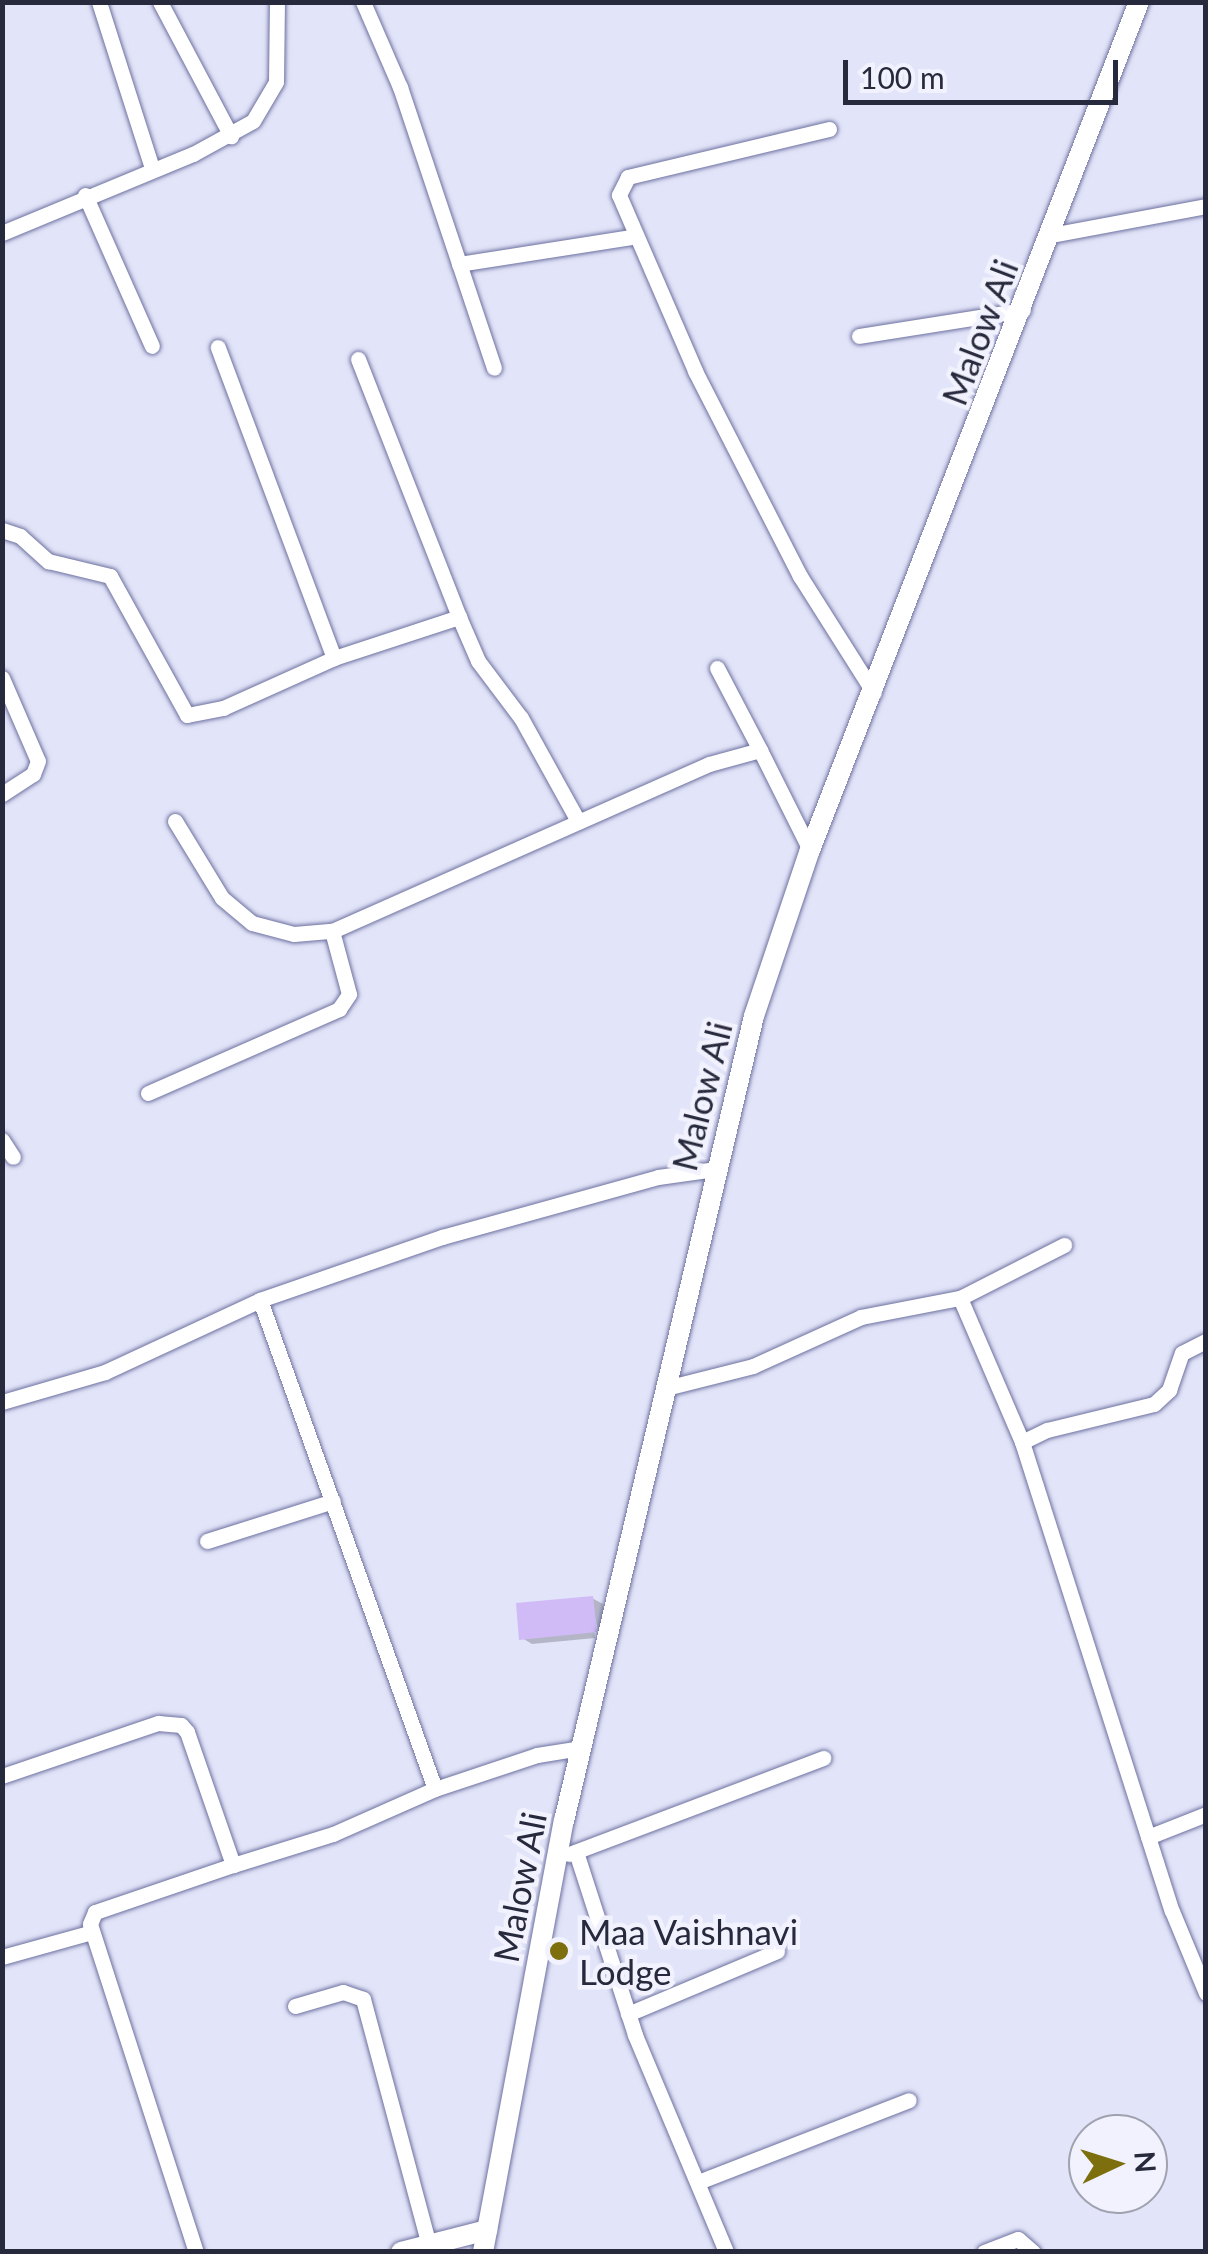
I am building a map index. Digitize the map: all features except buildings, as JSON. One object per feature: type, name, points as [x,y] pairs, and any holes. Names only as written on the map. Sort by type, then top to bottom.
[{"type":"street","points":[[99,2],[152,168]]},
{"type":"street","points":[[160,2],[230,136]]},
{"type":"street","points":[[2,232],[230,136],[260,114],[273,94],[278,2]]},
{"type":"street","points":[[363,2],[400,87],[494,368]]},
{"type":"street","name":"Malow Ali","points":[[485,2241],[566,1854],[581,1748],[754,1016],[810,850],[1023,310],[1138,2]]},
{"type":"street","points":[[829,128],[628,177],[620,196],[632,237],[800,576],[874,693]]},
{"type":"street","points":[[85,195],[152,346]]},
{"type":"street","points":[[1051,235],[1206,206]]},
{"type":"street","points":[[459,264],[632,237]]},
{"type":"street","points":[[859,336],[1023,310]]},
{"type":"street","points":[[218,347],[334,658]]},
{"type":"street","points":[[358,359],[478,661],[521,718],[578,821]]},
{"type":"street","points":[[2,530],[20,536],[48,561],[110,576],[187,715],[223,708],[334,658],[459,618]]},
{"type":"street","points":[[717,668],[810,850]]},
{"type":"street","points":[[2,678],[38,761],[34,774],[2,794]]},
{"type":"street","points":[[175,820],[222,898],[252,924],[294,934],[332,931],[709,764],[760,750]]},
{"type":"street","points":[[148,1093],[339,1008],[349,994],[332,931]]},
{"type":"street","points":[[2,1140],[14,1157]]},
{"type":"street","points":[[2,1402],[105,1372],[260,1300],[534,1208],[716,1169]]},
{"type":"street","points":[[666,1388],[753,1366],[861,1317],[960,1298],[1064,1245]]},
{"type":"street","points":[[960,1298],[1022,1442],[1148,1837],[1188,1954],[1206,1993]]},
{"type":"street","points":[[260,1300],[435,1789]]},
{"type":"street","points":[[1022,1442],[1047,1430],[1154,1404],[1170,1390],[1182,1353],[1206,1342]]},
{"type":"street","points":[[207,1541],[334,1501]]},
{"type":"street","points":[[2,1776],[158,1723],[181,1724],[233,1865]]},
{"type":"street","points":[[196,2252],[92,1932],[95,1912],[333,1834],[435,1789],[536,1755],[581,1748]]},
{"type":"street","points":[[726,2252],[566,1854],[823,1758]]},
{"type":"street","points":[[1148,1837],[1206,1814]]},
{"type":"street","points":[[2,1957],[92,1932]]},
{"type":"street","points":[[1188,1954],[1206,1948]]},
{"type":"street","points":[[628,2014],[777,1950]]},
{"type":"street","points":[[295,2006],[343,1992],[363,1999],[428,2246]]},
{"type":"street","points":[[698,2182],[909,2100]]},
{"type":"street","points":[[984,2252],[1018,2240],[1033,2252]]},
{"type":"street","points":[[401,2252],[485,2241]]},
{"type":"place","name":"Maa Vaishnavi Lodge","points":[[559,1951]]}]
